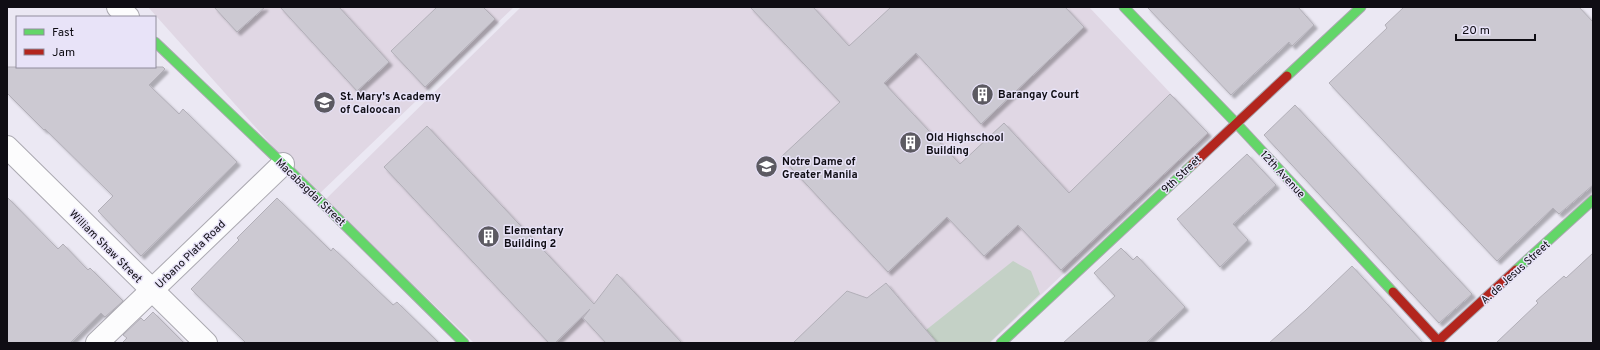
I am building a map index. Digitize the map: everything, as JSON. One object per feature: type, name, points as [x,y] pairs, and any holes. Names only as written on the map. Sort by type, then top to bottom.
[{"type":"street","points":[[118,7],[127,16]]},
{"type":"street","name":"12th Avenue","points":[[1124,7],[1236,123],[1438,342]]},
{"type":"street","name":"9th Street","points":[[1001,343],[1361,7]]},
{"type":"street","name":"Macabagdal Street","points":[[156,43],[283,164],[464,343]]},
{"type":"street","name":"William Shaw Street","points":[[7,147],[206,343]]},
{"type":"street","name":"Urbano Plata Road","points":[[97,343],[283,164]]},
{"type":"street","name":"A. de Jesus Street","points":[[1438,342],[1593,200]]},
{"type":"shaded area","name":"St. Mary's Academy of Caloocan","points":[[148,7],[514,7],[317,196]]},
{"type":"shaded area","name":"Notre Dame of Greater Manila","points":[[521,7],[1089,7],[1210,135],[990,343],[474,343],[325,200]]},
{"type":"shaded area","points":[[1013,261],[1031,271],[1040,294],[989,343],[937,343],[926,330]]},
{"type":"building","points":[[214,7],[265,7],[237,32]]},
{"type":"building","points":[[280,7],[339,7],[389,62],[357,91]]},
{"type":"building","points":[[437,7],[483,7],[495,19],[425,87],[391,51]]},
{"type":"building","points":[[750,7],[813,7],[849,46],[891,7],[1065,7],[1084,27],[981,124],[916,53],[884,83],[960,164],[1004,123],[1069,193],[1170,94],[1208,133],[1061,270],[1018,225],[984,256],[947,217],[888,272],[781,157],[840,102]]},
{"type":"building","points":[[1147,7],[1298,7],[1314,25],[1292,46],[1289,42],[1231,95]]},
{"type":"building","points":[[1404,7],[1579,7],[1593,22],[1593,185],[1559,214],[1553,208],[1497,261],[1329,83],[1387,28],[1385,25]]},
{"type":"building","points":[[7,67],[163,67],[165,69],[149,85],[179,114],[183,109],[237,162],[141,256],[98,211],[113,196],[7,93]]},
{"type":"building","points":[[1295,105],[1472,294],[1439,323],[1264,135]]},
{"type":"building","name":"Elementary Building 2","points":[[427,126],[594,304],[617,274],[682,343],[606,343],[583,318],[590,309],[555,343],[549,343],[384,167]]},
{"type":"building","points":[[1247,154],[1276,185],[1233,224],[1248,240],[1220,267],[1177,219]]},
{"type":"building","points":[[7,197],[58,249],[63,244],[88,270],[90,268],[123,301],[105,317],[101,313],[70,343],[7,343]]},
{"type":"building","points":[[277,198],[331,251],[333,248],[393,305],[397,302],[439,343],[246,343],[191,289],[239,240],[237,238]]},
{"type":"building","points":[[1121,248],[1133,260],[1137,256],[1185,307],[1146,343],[1063,343],[1115,296],[1094,273]]},
{"type":"building","points":[[1593,253],[1593,343],[1496,343],[1538,303],[1536,301],[1564,276],[1566,278]]},
{"type":"building","points":[[1352,266],[1423,343],[1269,343],[1306,310]]},
{"type":"building","points":[[886,283],[937,343],[793,343],[847,291],[867,298]]},
{"type":"building","points":[[153,312],[184,343],[122,343],[127,338],[123,335],[141,318],[144,321]]},
{"type":"traffic: fast","points":[[1124,7],[1236,123],[1393,292]]},
{"type":"traffic: fast","points":[[1287,76],[1361,7]]},
{"type":"traffic: fast","points":[[156,43],[283,164],[464,343]]},
{"type":"traffic: fast","points":[[1001,343],[1193,164]]},
{"type":"traffic: fast","points":[[1516,270],[1593,200]]},
{"type":"traffic: jam","points":[[1193,164],[1287,76]]},
{"type":"traffic: jam","points":[[1436,343],[1516,270]]},
{"type":"traffic: jam","points":[[1393,292],[1440,343]]},
{"type":"place","name":"Barangay Court","points":[[983,94]]},
{"type":"place","name":"St. Mary's Academy of Caloocan","points":[[324,102]]},
{"type":"place","name":"Old Highschool Building","points":[[910,143]]},
{"type":"place","name":"Notre Dame of Greater Manila","points":[[767,167]]},
{"type":"place","name":"Elementary Building 2","points":[[489,236]]}]
